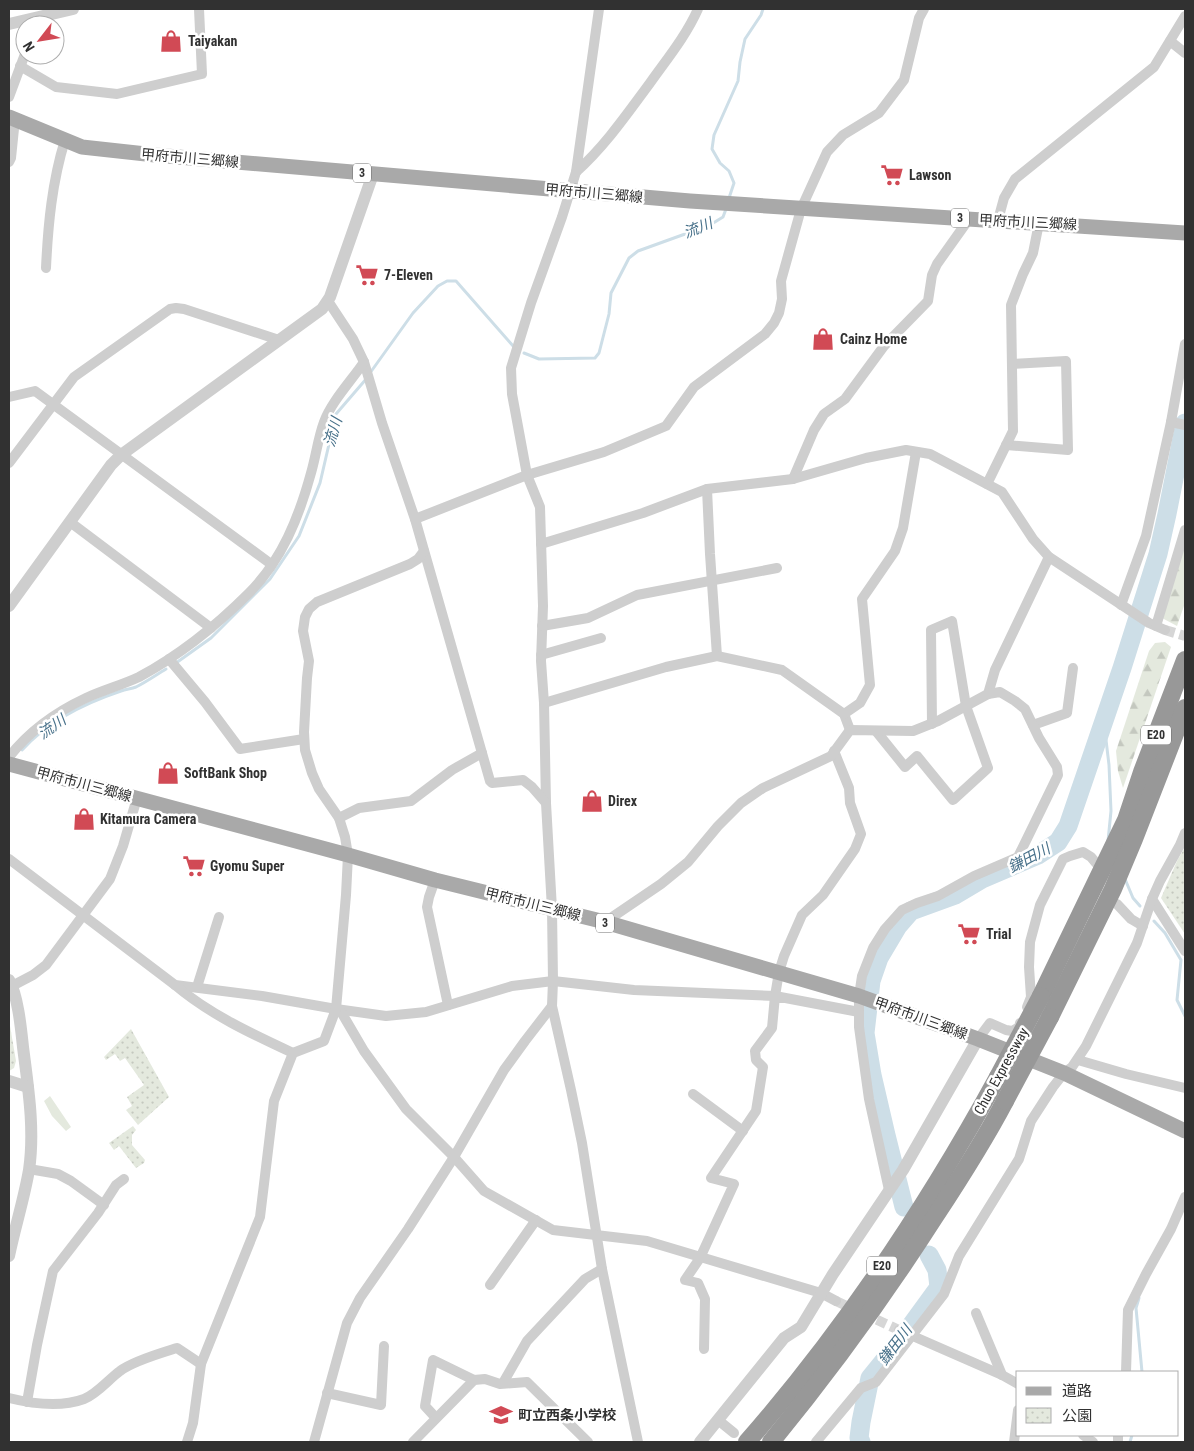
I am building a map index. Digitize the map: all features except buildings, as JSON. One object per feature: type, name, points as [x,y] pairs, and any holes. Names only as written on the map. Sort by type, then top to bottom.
[{"type":"highway","name":"Chuo Expressway","points":[[740,1438],[803,1374],[846,1318],[944,1171],[998,1077],[1041,996],[1100,866],[1128,812],[1185,660]]},
{"type":"highway","name":"Chuo Expressway","points":[[771,1442],[816,1388],[861,1326],[907,1260],[990,1129],[1115,897],[1138,828],[1185,708]]},
{"type":"main road","name":"甲府市川三郷線","points":[[12,118],[82,147],[155,155],[727,204],[1038,222],[1185,233]]},
{"type":"main road","name":"甲府市川三郷線","points":[[9,764],[348,854],[435,880],[605,922],[859,996],[978,1039],[1064,1073],[1185,1131]]},
{"type":"street","points":[[49,15],[73,9]]},
{"type":"street","points":[[9,97],[20,66],[56,87],[117,94],[202,74],[199,9]]},
{"type":"street","points":[[599,9],[576,172],[562,217],[530,303],[511,368],[512,394],[527,475],[540,507],[543,606],[541,654],[552,909],[552,1006],[582,1144],[602,1269],[638,1442]]},
{"type":"street","points":[[576,172],[593,156],[621,123],[691,25],[698,9]]},
{"type":"street","points":[[415,519],[527,475],[604,452],[666,426],[694,387],[765,334],[780,313],[782,299],[781,281],[801,209],[827,152],[843,135],[878,113],[904,80],[919,18],[924,9]]},
{"type":"street","points":[[998,220],[1004,198],[1015,179],[1154,67],[1185,16]]},
{"type":"street","points":[[1170,41],[1185,53]]},
{"type":"street","points":[[9,162],[12,118]]},
{"type":"street","points":[[46,268],[48,225],[59,160],[65,140]]},
{"type":"street","points":[[9,606],[111,465],[122,455],[322,309],[328,301],[339,273],[373,174]]},
{"type":"street","points":[[793,479],[814,430],[824,414],[845,399],[884,346],[928,301],[932,275],[968,219]]},
{"type":"street","points":[[987,484],[1013,431],[1011,305],[1033,252],[1038,222]]},
{"type":"street","points":[[328,301],[353,339],[365,366],[382,423],[415,519],[490,781],[492,783],[523,780],[546,803]]},
{"type":"street","points":[[9,463],[74,377],[170,309],[184,309],[279,340]]},
{"type":"street","points":[[1124,606],[1146,536],[1171,422],[1185,344]]},
{"type":"street","points":[[1006,445],[1068,450],[1066,360],[1012,364]]},
{"type":"street","points":[[9,757],[33,731],[50,717],[86,698],[138,677],[169,659],[211,628],[251,591],[288,539],[298,516],[324,422],[330,410],[365,366]]},
{"type":"street","points":[[9,397],[35,391],[272,564]]},
{"type":"street","points":[[1171,422],[1185,425]]},
{"type":"street","points":[[541,544],[643,513],[707,489],[793,479],[866,458],[906,450],[930,454],[1002,492],[1033,539],[1049,558],[1156,626],[1185,530]]},
{"type":"street","points":[[844,714],[860,703],[870,685],[862,599],[895,551],[898,543],[903,528],[916,452]]},
{"type":"street","points":[[707,489],[717,656]]},
{"type":"street","points":[[70,522],[211,628]]},
{"type":"street","points":[[9,859],[187,995],[226,1019],[292,1053],[324,1041],[338,1010],[348,854],[339,818],[318,788],[305,750],[309,661],[303,631],[305,617],[309,608],[317,602],[410,564],[418,559],[424,551]]},
{"type":"street","points":[[988,694],[995,670],[1049,558]]},
{"type":"street","points":[[542,626],[588,618],[637,595],[777,568]]},
{"type":"street","points":[[876,731],[905,767],[917,756],[953,800],[988,768],[966,706],[952,620],[931,630],[932,724]]},
{"type":"street","points":[[541,654],[601,638]]},
{"type":"street","points":[[544,703],[666,667],[717,656],[782,670],[844,714],[850,730]]},
{"type":"street","points":[[169,659],[205,702],[240,749],[304,739]]},
{"type":"street","points":[[1033,725],[1067,713],[1073,668]]},
{"type":"street","points":[[850,730],[913,731],[932,724],[988,694],[1000,692],[1025,709],[1057,767],[1058,775],[1018,858],[974,876],[938,896],[902,910],[885,929],[873,948],[862,976],[859,996],[859,1027],[870,1099],[889,1190]]},
{"type":"street","points":[[605,922],[661,884],[688,862],[718,826],[741,803],[763,788],[831,756],[850,730]]},
{"type":"street","points":[[704,1348],[705,1299],[698,1283],[685,1280],[700,1258],[734,1184],[711,1178],[756,1111],[763,1067],[756,1060],[755,1051],[772,1028],[779,972],[784,956],[802,915],[823,896],[855,849],[861,834],[850,803],[848,788],[834,751]]},
{"type":"street","points":[[339,818],[359,808],[412,801],[452,770],[482,753]]},
{"type":"street","points":[[9,1256],[29,1169],[31,1133],[21,1030],[11,983],[33,975],[46,965],[110,879],[123,846],[137,798]]},
{"type":"street","points":[[816,1442],[861,1388],[876,1382],[944,1294],[959,1256],[1019,1159],[1031,1121],[1064,1073],[1078,1060],[1137,943],[1152,899],[1185,833]]},
{"type":"street","points":[[700,1442],[784,1338],[800,1327],[832,1274],[903,1170],[978,1039],[990,1023],[1012,1031],[1018,1027],[1032,997],[1029,967],[1030,942],[1040,905],[1063,860],[1083,852],[1100,866]]},
{"type":"street","points":[[435,880],[427,907],[448,1005]]},
{"type":"street","points":[[1115,897],[1131,919],[1143,926]]},
{"type":"street","points":[[1152,899],[1185,951]]},
{"type":"street","points":[[197,987],[219,917]]},
{"type":"street","points":[[175,985],[262,996],[338,1010],[386,1016],[426,1012],[512,986],[553,981],[634,990],[775,996],[859,1012]]},
{"type":"street","points":[[314,1442],[347,1323],[360,1298],[408,1229],[454,1157],[504,1070],[552,1006]]},
{"type":"street","points":[[338,1010],[364,1051],[406,1109],[454,1157],[484,1191],[554,1230],[647,1241],[821,1294],[836,1301]]},
{"type":"street","points":[[187,1442],[193,1423],[201,1364],[260,1217],[274,1101],[292,1053]]},
{"type":"street","points":[[1078,1060],[1185,1088]]},
{"type":"street","points":[[9,1081],[28,1087]]},
{"type":"street","points":[[692,1094],[743,1131]]},
{"type":"street","points":[[29,1169],[58,1174],[104,1205]]},
{"type":"street","points":[[27,1402],[53,1271],[104,1205],[116,1185],[124,1179]]},
{"type":"street","points":[[1126,1371],[1128,1310],[1171,1229],[1185,1197]]},
{"type":"street","points":[[490,1285],[536,1220]]},
{"type":"street","points":[[503,1383],[527,1341],[585,1279],[602,1269]]},
{"type":"street","points":[[976,1313],[1002,1375]]},
{"type":"street","points":[[899,1330],[1016,1383]]},
{"type":"street","points":[[327,1393],[381,1405],[384,1346]]},
{"type":"street","points":[[9,1398],[55,1405],[85,1399],[121,1370],[158,1353],[177,1348],[201,1364]]},
{"type":"street","points":[[436,1418],[425,1406],[432,1360],[474,1380],[485,1379],[503,1383],[527,1382],[588,1442]]},
{"type":"street","points":[[413,1442],[474,1380]]},
{"type":"street","points":[[718,1420],[740,1438]]},
{"type":"street","points":[[1014,1442],[1016,1426]]},
{"type":"green space","points":[[1185,540],[1185,603],[1177,626],[1162,618]]},
{"type":"green space","points":[[1165,642],[1171,647],[1123,788],[1118,771],[1116,751],[1149,651],[1155,643]]},
{"type":"green space","points":[[1185,847],[1185,934],[1161,898]]},
{"type":"green space","points":[[9,1020],[16,1061],[14,1068],[9,1071]]},
{"type":"green space","points":[[131,1029],[169,1097],[138,1125],[126,1110],[132,1106],[127,1097],[144,1085],[125,1058],[120,1061],[115,1054],[106,1060],[104,1057]]},
{"type":"green space","points":[[50,1096],[71,1127],[66,1131],[52,1116],[44,1101]]},
{"type":"green space","points":[[133,1126],[136,1130],[132,1135],[132,1145],[145,1160],[144,1163],[136,1168],[119,1146],[114,1150],[109,1143]]},
{"type":"waterway","name":"流川","points":[[729,198],[734,183],[729,171],[720,163],[712,149],[714,135],[738,81],[745,39],[763,9]]},
{"type":"waterway","name":"流川","points":[[524,353],[539,359],[595,358],[599,353],[609,314],[611,293],[629,258],[638,251],[710,225],[723,217],[726,209]]},
{"type":"waterway","name":"流川","points":[[370,373],[413,313],[438,286],[447,281],[456,281],[514,347]]},
{"type":"waterway","name":"流川","points":[[176,663],[211,638],[270,579],[299,536],[320,483],[336,414],[367,378]]},
{"type":"waterway","name":"鎌田川","points":[[904,1207],[872,1075],[865,1033],[871,981],[879,958],[898,926],[911,911],[955,895],[982,879],[1038,855],[1058,842],[1068,826],[1122,668],[1158,554],[1185,423]]},
{"type":"waterway","name":"流川","points":[[22,750],[43,731],[67,714],[107,696],[136,687],[166,669]]},
{"type":"waterway","points":[[1104,723],[1109,765],[1111,811],[1108,841]]},
{"type":"waterway","points":[[1125,879],[1133,898],[1140,906]]},
{"type":"waterway","points":[[1154,921],[1165,933],[1181,960],[1177,1000],[1185,1016]]},
{"type":"waterway","name":"鎌田川","points":[[861,1442],[859,1438],[861,1422],[870,1378],[939,1287],[937,1270],[929,1255]]},
{"type":"waterway","points":[[1139,1298],[1136,1308],[1142,1371]]},
{"type":"waterway","points":[[1130,1442],[1132,1436]]},
{"type":"tunnel","points":[[1165,630],[1185,636]]},
{"type":"tunnel","points":[[836,1301],[899,1330]]},
{"type":"place","name":"Taiyakan","points":[[171,41]]},
{"type":"place","name":"Lawson","points":[[892,175]]},
{"type":"place","name":"7-Eleven","points":[[367,275]]},
{"type":"place","name":"Cainz Home","points":[[823,339]]},
{"type":"place","name":"SoftBank Shop","points":[[168,773]]},
{"type":"place","name":"Direx","points":[[592,801]]},
{"type":"place","name":"Kitamura Camera","points":[[84,819]]},
{"type":"place","name":"Gyomu Super","points":[[194,866]]},
{"type":"place","name":"Trial","points":[[969,934]]},
{"type":"place","name":"町立西条小学校","points":[[501,1415]]}]
